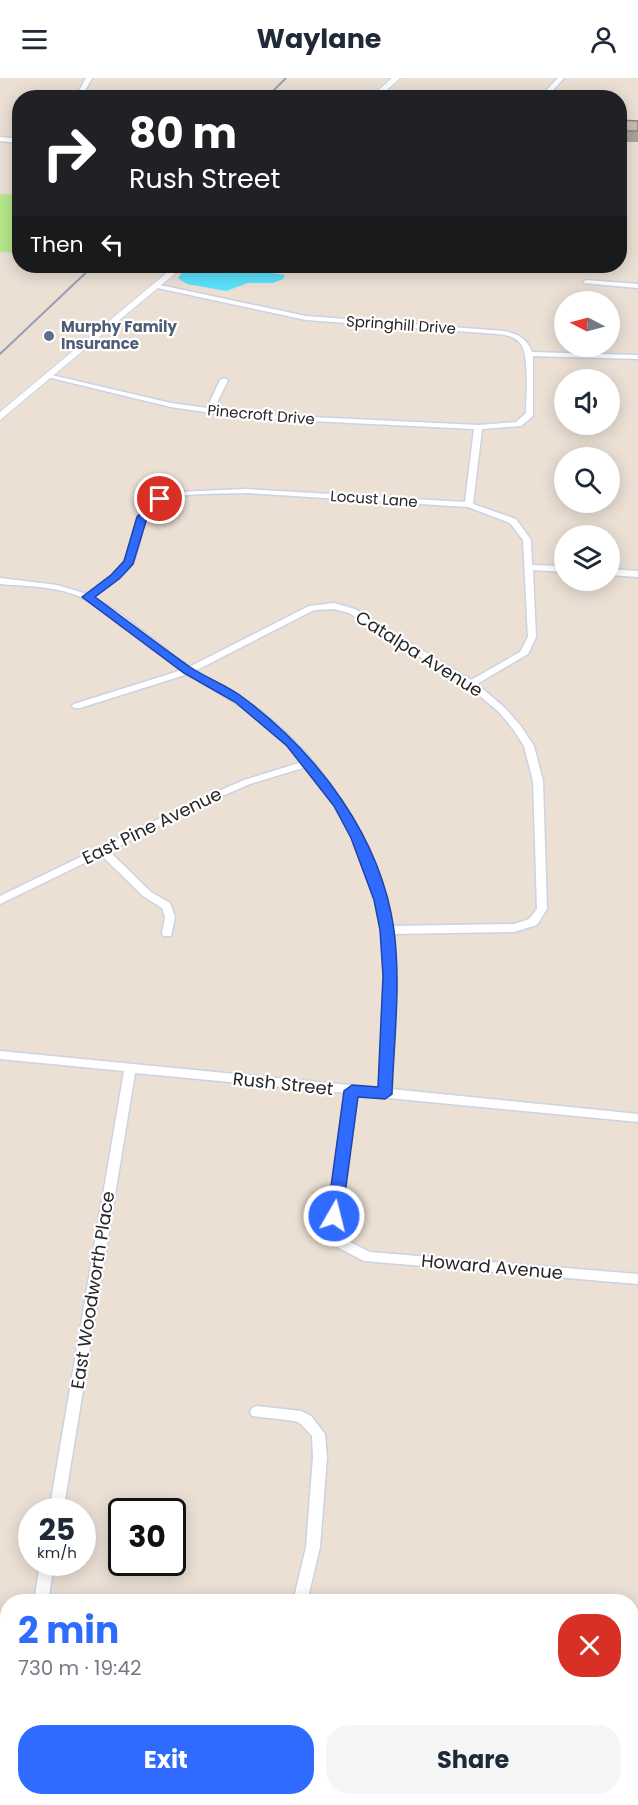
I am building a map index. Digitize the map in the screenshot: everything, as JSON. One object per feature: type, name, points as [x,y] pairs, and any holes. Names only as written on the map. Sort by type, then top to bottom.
[{"type":"main road","points":[[382,90],[396,78]]},
{"type":"main road","points":[[0,417],[171,273]]},
{"type":"street","points":[[550,90],[561,78]]},
{"type":"street","points":[[586,282],[638,286]]},
{"type":"street","name":"Springhill Drive","points":[[155,286],[306,318],[505,333],[521,338],[527,344],[529,354]]},
{"type":"street","points":[[529,354],[638,357]]},
{"type":"street","name":"Pinecroft Drive","points":[[47,376],[208,412],[275,418],[478,427],[518,424],[530,414],[529,354]]},
{"type":"street","points":[[208,412],[224,380]]},
{"type":"street","points":[[469,505],[478,427]]},
{"type":"street","name":"Locust Lane","points":[[88,597],[115,577],[129,562],[142,517],[149,507],[160,499],[177,494],[247,491],[469,505],[513,521],[527,540],[532,637],[530,646],[515,660],[471,684]]},
{"type":"street","points":[[529,567],[554,568]]},
{"type":"street","points":[[620,573],[638,574]]},
{"type":"street","points":[[0,581],[52,586],[88,597],[188,670],[258,714],[309,764],[339,804],[358,838],[375,880],[387,930],[390,976],[385,1094]]},
{"type":"street","name":"Catalpa Avenue","points":[[77,705],[188,670],[312,608],[334,606],[361,616],[471,684],[502,710],[517,727],[535,764],[542,909],[533,922],[506,928],[387,930]]},
{"type":"street","name":"East Pine Avenue","points":[[0,900],[231,788],[309,764]]},
{"type":"street","points":[[102,850],[147,894],[166,906],[170,917],[166,933]]},
{"type":"street","name":"Rush Street","points":[[0,1055],[638,1118]]},
{"type":"street","name":"East Woodworth Place","points":[[58,1498],[130,1068]]},
{"type":"street","name":"Howard Avenue","points":[[352,1091],[334,1216],[341,1243],[368,1257],[638,1279]]},
{"type":"street","points":[[257,1412],[296,1415],[306,1420],[318,1434],[320,1457],[313,1547],[302,1594]]},
{"type":"street","points":[[42,1594],[45,1576]]},
{"type":"green space","points":[[0,194],[12,195],[12,253],[0,252]]},
{"type":"water","points":[[182,273],[285,275],[283,279],[273,283],[248,283],[226,291],[187,284],[178,278]]},
{"type":"building","points":[[627,120],[638,121],[638,131],[627,131]]},
{"type":"railway","points":[[274,90],[286,78]]},
{"type":"railway","points":[[0,354],[86,273]]},
{"type":"place","name":"Murphy Family Insurance","points":[[49,336]]},
{"type":"route","points":[[160,499],[149,507],[142,517],[129,562],[119,574],[88,597],[188,670],[240,700],[291,744],[322,779],[339,804],[358,838],[375,880],[380,900],[387,930],[390,976],[385,1094],[352,1091],[334,1216]]}]
